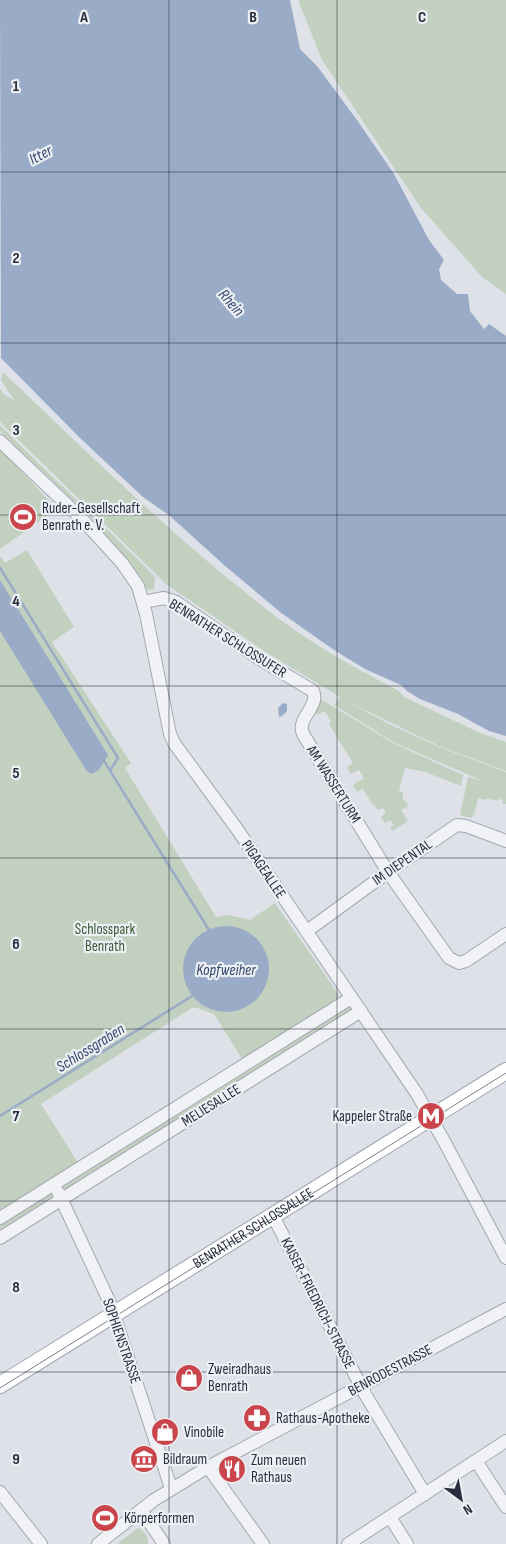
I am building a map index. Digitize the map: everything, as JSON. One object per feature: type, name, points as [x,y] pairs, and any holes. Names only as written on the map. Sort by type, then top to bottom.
[{"type":"main road","name":"BENRATHER SCHLOSSALLEE","points":[[0,1385],[506,1071]]},
{"type":"street","points":[[0,441],[82,519],[107,546],[138,586],[143,602]]},
{"type":"street","name":"BENRATHER SCHLOSSUFER","points":[[143,602],[164,598],[176,602],[258,658],[309,688],[315,695]]},
{"type":"street","name":"PIGAGEALLEE","points":[[143,602],[170,734],[174,742],[307,931],[432,1118]]},
{"type":"street","name":"AM WASSERTURM","points":[[315,695],[314,701],[300,728],[388,872]]},
{"type":"street","name":"IM DIEPENTAL","points":[[307,931],[456,825],[466,826],[506,841]]},
{"type":"street","points":[[388,872],[449,958],[454,962],[466,961],[506,934]]},
{"type":"street","name":"MELIESALLEE","points":[[0,1218],[351,998]]},
{"type":"street","name":"MELIESALLEE","points":[[0,1238],[361,1012]]},
{"type":"street","points":[[432,1118],[506,1258]]},
{"type":"street","points":[[55,1183],[61,1199]]},
{"type":"street","name":"SOPHIENSTRASSE","points":[[61,1199],[114,1314],[171,1488]]},
{"type":"street","name":"KAISER-FRIEDRICH-STRASSE","points":[[273,1216],[361,1386],[425,1494]]},
{"type":"street","name":"BENRODESTRASSE","points":[[98,1544],[171,1488],[506,1309]]},
{"type":"street","points":[[348,1544],[506,1441]]},
{"type":"street","points":[[476,1461],[506,1507]]},
{"type":"street","points":[[208,1467],[263,1544]]},
{"type":"street","points":[[0,1492],[41,1544]]},
{"type":"street","points":[[141,1510],[164,1544]]},
{"type":"street","points":[[390,1517],[407,1544]]},
{"type":"green space","points":[[298,0],[506,0],[506,294],[482,277],[421,208],[322,60]]},
{"type":"green space","points":[[3,372],[194,550],[277,617],[328,651],[399,691],[404,697],[478,732],[506,742],[506,771],[439,746],[346,701],[389,724],[439,747],[506,772],[506,804],[502,803],[503,800],[499,799],[498,801],[478,798],[472,818],[460,815],[468,777],[483,781],[395,743],[334,705],[340,697],[267,653],[166,584],[0,422],[0,389],[5,395],[14,400],[1,380]]},
{"type":"green space","points":[[0,425],[155,577],[154,589],[148,590],[138,574],[92,518],[0,431]]},
{"type":"green space","name":"Ruder-Gesellschaft Benrath e. V.","points":[[0,449],[57,509],[0,549]]},
{"type":"green space","name":"Schlosspark Benrath","points":[[27,550],[74,627],[52,642],[131,763],[125,768],[216,917],[228,915],[250,920],[275,903],[339,995],[337,999],[242,1059],[214,1014],[192,1008],[41,1104],[80,1166],[0,1216],[0,556],[5,563]]},
{"type":"green space","points":[[319,698],[395,744],[463,775],[461,786],[425,772],[405,768],[399,791],[403,793],[403,800],[408,804],[407,807],[401,810],[408,821],[392,831],[390,828],[394,825],[390,820],[385,823],[381,817],[386,813],[383,808],[379,810],[372,804],[363,789],[357,792],[353,785],[364,778],[359,770],[351,774],[347,767],[353,763],[329,724],[331,722],[325,711],[317,715],[313,709]]},
{"type":"green space","points":[[348,1003],[355,1010],[0,1235],[0,1221]]},
{"type":"green space","points":[[138,1528],[146,1535],[148,1544],[117,1544]]},
{"type":"water","points":[[0,0],[290,0],[300,49],[317,66],[394,174],[429,240],[444,260],[439,269],[441,280],[457,294],[468,294],[470,311],[484,329],[489,324],[506,336],[506,736],[489,731],[458,714],[420,699],[401,685],[365,669],[280,612],[170,516],[143,497],[80,438],[1,358]]},
{"type":"water","points":[[0,580],[108,755],[99,770],[91,774],[86,770],[0,631]]},
{"type":"water","points":[[283,703],[287,704],[287,711],[279,717],[278,708]]},
{"type":"water","name":"Kopfweiher","points":[[226,926],[242,929],[250,933],[262,945],[266,953],[269,969],[266,985],[262,993],[250,1005],[242,1009],[226,1012],[210,1009],[202,1005],[190,993],[186,985],[183,969],[186,953],[190,945],[202,933],[210,929]]},
{"type":"waterway","points":[[0,568],[118,758],[111,769]]},
{"type":"waterway","points":[[104,761],[209,930]]},
{"type":"waterway","name":"Schlossgraben","points":[[0,1116],[192,996]]},
{"type":"tram line","points":[[0,1388],[506,1073]]},
{"type":"place","name":"Ruder-Gesellschaft Benrath e. V.","points":[[23,517]]},
{"type":"place","name":"Kappeler Straße","points":[[431,1116]]},
{"type":"place","name":"Zweiradhaus Benrath","points":[[189,1378]]},
{"type":"place","name":"Rathaus-Apotheke","points":[[257,1418]]},
{"type":"place","name":"Vinobile","points":[[165,1432]]},
{"type":"place","name":"Bildraum","points":[[144,1459]]},
{"type":"place","name":"Zum neuen Rathaus","points":[[232,1469]]},
{"type":"place","name":"Körperformen","points":[[105,1518]]},
{"type":"water label","name":"Itter","points":[[40,154]]},
{"type":"water label","name":"Rhein","points":[[232,302]]}]
